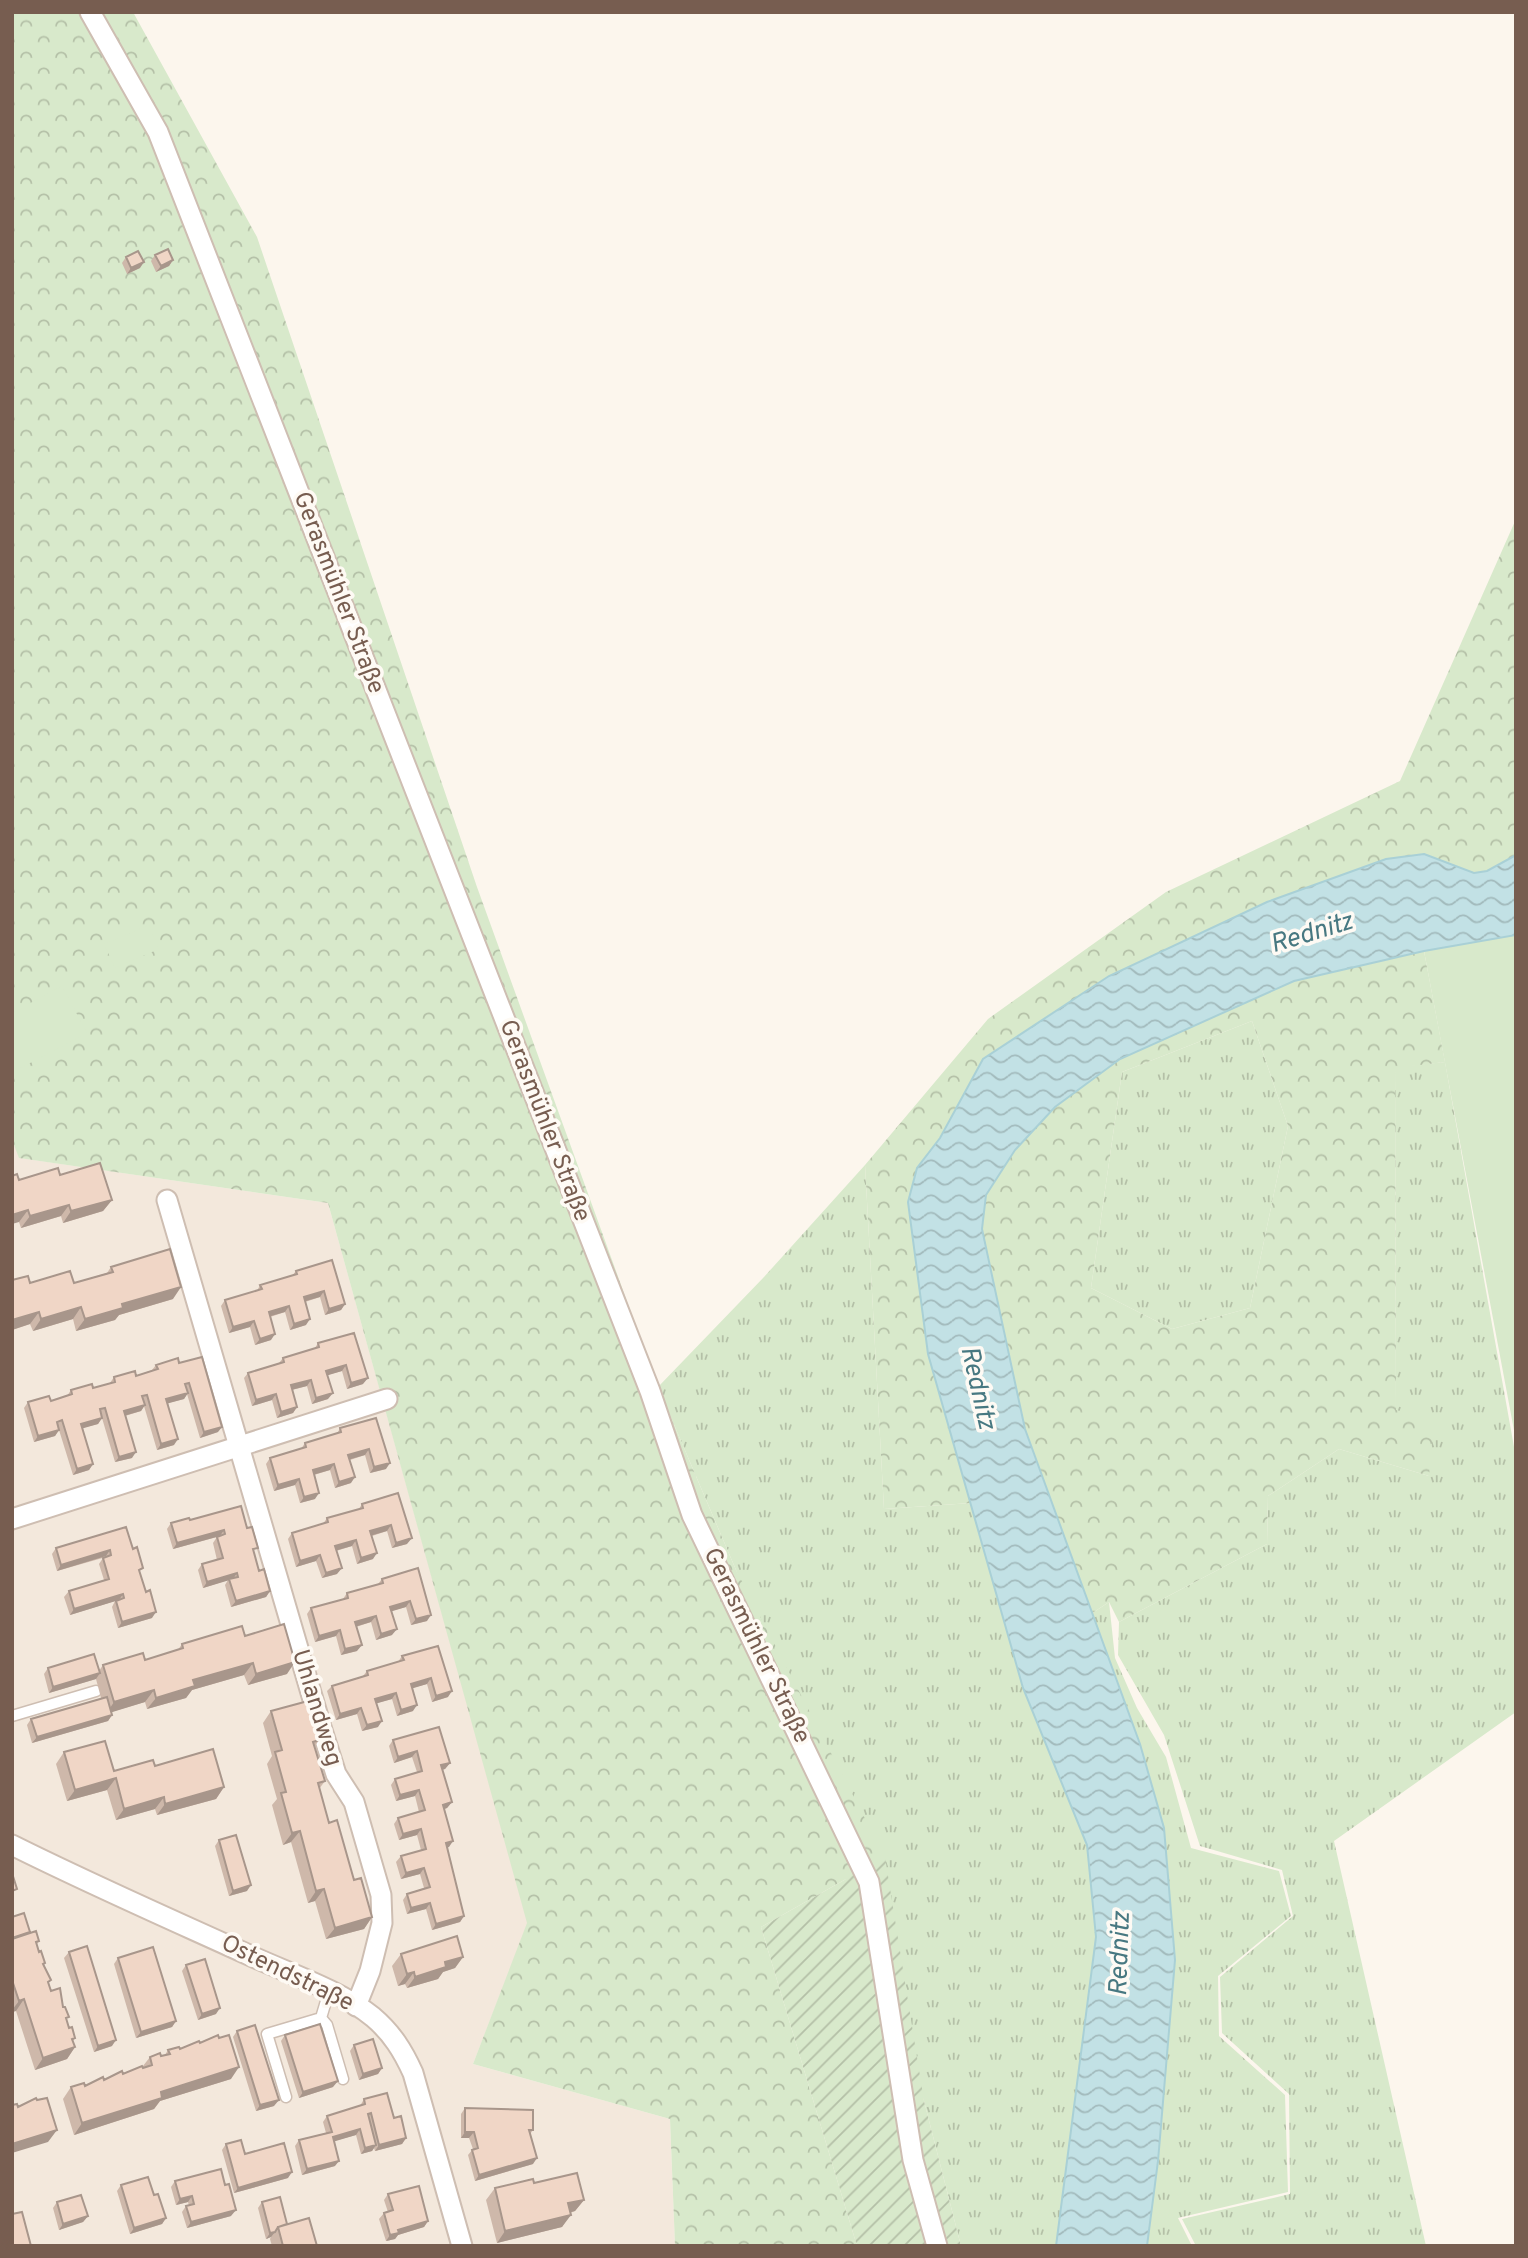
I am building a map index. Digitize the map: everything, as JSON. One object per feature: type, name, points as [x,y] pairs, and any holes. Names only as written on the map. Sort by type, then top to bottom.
[{"type":"street","name":"Gerasmühler Straße","points":[[90,12],[158,132],[650,1391],[692,1515],[869,1882],[913,2160],[937,2246]]},
{"type":"street","name":"Uhlandweg","points":[[167,1200],[336,1774],[354,1802],[381,1895],[382,1923],[370,1971],[356,2006]]},
{"type":"street","points":[[12,1519],[387,1399]]},
{"type":"street","name":"Ostendstraße","points":[[12,1845],[329,1991],[372,2016],[389,2032],[402,2050],[413,2073],[462,2246]]},
{"type":"lane","points":[[12,1716],[96,1691]]},
{"type":"lane","points":[[321,2018],[329,1991]]},
{"type":"lane","points":[[321,2018],[327,2025],[343,2079]]},
{"type":"lane","points":[[286,2096],[267,2034],[321,2018]]},
{"type":"shaded area","points":[[12,1140],[20,1158],[328,1203],[528,1923],[473,2064],[670,2119],[675,2246],[12,2246]]},
{"type":"green space","points":[[12,12],[133,12],[257,237],[477,887],[658,1387],[736,1570],[885,1857],[761,1927],[857,2246],[675,2246],[670,2119],[473,2064],[527,1923],[328,1203],[19,1158],[12,1140]]},
{"type":"green space","points":[[1516,519],[1516,855],[1487,871],[1473,873],[1424,854],[1386,859],[1267,902],[1109,976],[983,1059],[940,1138],[917,1168],[928,1354],[971,1503],[884,1509],[865,1165],[988,1019],[1166,892],[1400,781]]},
{"type":"green space","points":[[149,925],[159,949],[115,968],[104,944]]},
{"type":"green space","points":[[1516,935],[1516,1441],[1424,951]]},
{"type":"green space","points":[[1424,951],[1445,1062],[1395,1068],[1396,1410],[1434,1419],[1429,1476],[1339,1449],[1268,1496],[1267,1544],[1119,1622],[1109,1602],[1091,1614],[1025,1429],[982,1229],[986,1195],[1015,1150],[1055,1107],[1120,1059],[1294,981]],"holes":[[[1252,1021],[1288,1126],[1250,1308],[1172,1329],[1091,1288],[1122,1072]]]},
{"type":"green space","points":[[62,986],[87,1033],[13,1072],[12,1013]]},
{"type":"green space","points":[[1252,1021],[1288,1126],[1250,1308],[1172,1329],[1091,1288],[1122,1072]]},
{"type":"green space","points":[[1445,1062],[1516,1458],[1516,1712],[1334,1841],[1426,2246],[1196,2246],[1182,2219],[1290,2194],[1289,2094],[1222,2033],[1220,1977],[1293,1916],[1282,1870],[1200,1846],[1164,1735],[1118,1655],[1119,1622],[1267,1544],[1268,1496],[1339,1449],[1429,1476],[1396,1410],[1395,1067]]},
{"type":"green space","points":[[865,1165],[884,1509],[971,1503],[1023,1688],[1087,1845],[1096,1937],[1056,2246],[961,2246],[924,2101],[736,1570],[658,1387],[764,1277]]},
{"type":"green space","points":[[1109,1602],[1115,1658],[1137,1708],[1166,1757],[1191,1848],[1279,1871],[1291,1916],[1218,1976],[1219,2036],[1285,2095],[1288,2192],[1178,2218],[1192,2246],[1147,2246],[1158,2161],[1175,1960],[1164,1828],[1140,1744],[1091,1614]]},
{"type":"green space","points":[[885,1857],[924,2101],[961,2246],[857,2246],[761,1927]]},
{"type":"water","name":"Rednitz","points":[[1424,854],[1474,873],[1487,871],[1516,855],[1516,935],[1424,951],[1294,981],[1120,1059],[1055,1107],[1015,1150],[986,1195],[982,1229],[1025,1429],[1140,1744],[1164,1828],[1175,1960],[1158,2161],[1147,2246],[1056,2246],[1096,1937],[1087,1845],[1023,1688],[928,1354],[908,1202],[917,1168],[940,1138],[983,1059],[1109,976],[1267,902],[1386,859]]},
{"type":"building","points":[[168,249],[173,260],[161,266],[155,255]]},
{"type":"building","points":[[138,251],[144,262],[131,268],[126,257]]},
{"type":"building","points":[[100,1163],[112,1200],[71,1211],[69,1205],[30,1216],[28,1210],[12,1215],[12,1176],[17,1174],[19,1180],[58,1168],[60,1175]]},
{"type":"building","points":[[170,1249],[181,1287],[122,1304],[123,1308],[85,1319],[81,1307],[41,1319],[39,1312],[12,1320],[12,1280],[28,1276],[30,1283],[70,1271],[74,1283],[113,1272],[111,1267]]},
{"type":"building","points":[[332,1260],[345,1304],[329,1309],[324,1291],[304,1297],[310,1319],[294,1324],[289,1306],[269,1312],[275,1334],[260,1339],[254,1321],[233,1327],[225,1300],[262,1289],[260,1285]]},
{"type":"building","points":[[354,1333],[368,1378],[351,1383],[346,1365],[326,1371],[333,1393],[316,1398],[311,1380],[291,1385],[297,1407],[281,1412],[276,1394],[256,1400],[248,1373],[319,1347],[318,1343]]},
{"type":"building","points":[[202,1357],[222,1427],[204,1432],[189,1383],[185,1384],[188,1393],[166,1399],[178,1439],[161,1444],[147,1395],[142,1396],[145,1405],[124,1411],[136,1452],[119,1457],[105,1408],[100,1409],[102,1418],[81,1424],[93,1464],[77,1469],[62,1420],[57,1422],[59,1430],[38,1436],[28,1402],[49,1396],[51,1401],[72,1394],[71,1390],[92,1384],[93,1388],[115,1382],[114,1377],[135,1371],[136,1376],[158,1369],[156,1365],[178,1358],[179,1363]]},
{"type":"building","points":[[376,1418],[390,1463],[374,1467],[369,1449],[348,1455],[355,1477],[339,1482],[334,1464],[313,1470],[319,1493],[304,1497],[299,1479],[278,1485],[270,1458],[341,1432],[340,1428]]},
{"type":"building","points":[[398,1493],[412,1538],[396,1543],[391,1525],[370,1531],[377,1553],[361,1558],[356,1540],[335,1546],[342,1568],[326,1573],[320,1555],[300,1561],[292,1533],[328,1522],[327,1518],[363,1508],[362,1504]]},
{"type":"building","points":[[241,1506],[247,1528],[252,1527],[258,1548],[253,1549],[259,1571],[264,1569],[270,1591],[236,1601],[229,1579],[238,1577],[237,1573],[207,1582],[202,1564],[223,1558],[217,1537],[225,1534],[224,1530],[177,1543],[171,1523]]},
{"type":"building","points":[[126,1527],[133,1549],[137,1547],[143,1568],[139,1570],[146,1592],[150,1590],[156,1612],[122,1622],[116,1601],[124,1598],[123,1594],[74,1609],[69,1591],[109,1579],[103,1558],[111,1555],[110,1550],[61,1565],[56,1548]]},
{"type":"building","points":[[418,1568],[431,1615],[416,1619],[410,1601],[390,1607],[397,1629],[381,1634],[376,1616],[355,1622],[362,1645],[345,1649],[340,1630],[319,1636],[311,1608],[348,1598],[347,1593],[383,1583],[382,1579]]},
{"type":"building","points":[[284,1624],[295,1662],[256,1674],[253,1663],[193,1680],[195,1686],[156,1698],[154,1690],[114,1702],[103,1665],[143,1653],[145,1660],[183,1648],[182,1644],[242,1626],[245,1636]]},
{"type":"building","points":[[438,1646],[452,1691],[436,1696],[431,1678],[411,1684],[417,1705],[401,1710],[396,1693],[375,1699],[382,1721],[367,1725],[361,1708],[340,1714],[332,1686],[368,1675],[367,1671],[404,1660],[402,1656]]},
{"type":"building","points":[[94,1654],[100,1673],[53,1687],[48,1668]]},
{"type":"building","points":[[107,1697],[112,1715],[37,1737],[31,1719]]},
{"type":"building","points":[[308,1701],[319,1740],[313,1742],[325,1781],[318,1783],[329,1823],[337,1820],[354,1880],[361,1878],[372,1917],[335,1928],[324,1889],[316,1891],[300,1831],[292,1833],[281,1793],[286,1792],[275,1752],[282,1750],[271,1711]]},
{"type":"building","points":[[439,1727],[450,1763],[441,1765],[452,1802],[443,1805],[453,1841],[446,1843],[464,1916],[436,1924],[430,1903],[411,1908],[407,1894],[430,1887],[424,1868],[406,1873],[401,1856],[426,1849],[421,1829],[403,1834],[398,1818],[425,1810],[419,1790],[400,1795],[395,1779],[422,1771],[417,1751],[398,1757],[393,1740]]},
{"type":"building","points":[[105,1741],[114,1771],[153,1760],[155,1766],[213,1749],[224,1787],[165,1804],[164,1797],[124,1809],[116,1778],[75,1790],[64,1752]]},
{"type":"building","points":[[236,1835],[251,1885],[233,1891],[219,1840]]},
{"type":"building","points":[[12,1873],[17,1889],[12,1891]]},
{"type":"building","points":[[24,1913],[30,1932],[12,1938],[12,1917]]},
{"type":"building","points":[[36,1931],[39,1952],[41,1951],[45,1963],[43,1964],[51,1980],[48,1982],[51,1991],[60,1988],[63,2007],[69,2017],[66,2018],[69,2028],[72,2027],[75,2038],[72,2039],[75,2047],[43,2058],[24,1999],[19,2001],[12,1980],[12,1939]]},
{"type":"building","points":[[457,1936],[463,1957],[445,1962],[446,1967],[415,1977],[414,1972],[407,1974],[401,1954]]},
{"type":"building","points":[[87,1946],[116,2040],[98,2046],[69,1952]]},
{"type":"building","points":[[153,1947],[176,2021],[141,2032],[118,1958]]},
{"type":"building","points":[[205,1959],[220,2008],[202,2014],[186,1965]]},
{"type":"building","points":[[320,2024],[338,2081],[303,2092],[285,2035]]},
{"type":"building","points":[[255,2025],[279,2100],[260,2105],[237,2031]]},
{"type":"building","points":[[218,2035],[219,2038],[229,2035],[239,2067],[161,2092],[162,2098],[82,2123],[71,2087],[84,2083],[85,2086],[122,2071],[123,2074],[152,2065],[150,2057],[160,2053],[161,2056],[170,2054],[168,2050],[180,2049],[199,2041],[200,2043]]},
{"type":"building","points":[[373,2039],[382,2068],[363,2074],[354,2045]]},
{"type":"building","points":[[387,2093],[394,2118],[401,2116],[406,2138],[379,2145],[371,2113],[368,2114],[376,2145],[365,2148],[360,2129],[333,2137],[339,2161],[307,2169],[299,2140],[332,2132],[327,2116],[365,2104],[364,2099]]},
{"type":"building","points":[[36,2098],[47,2098],[57,2130],[12,2144],[12,2105],[17,2104],[18,2107]]},
{"type":"building","points":[[465,2108],[533,2110],[533,2130],[529,2130],[537,2158],[479,2175],[472,2150],[478,2148],[474,2132],[465,2132]]},
{"type":"building","points":[[241,2140],[245,2154],[284,2143],[292,2172],[238,2188],[226,2144]]},
{"type":"building","points":[[221,2169],[225,2185],[229,2184],[236,2210],[191,2222],[186,2206],[194,2204],[192,2196],[180,2199],[175,2181]]},
{"type":"building","points":[[577,2173],[584,2200],[568,2203],[571,2215],[505,2231],[495,2188]]},
{"type":"building","points":[[148,2177],[154,2195],[158,2194],[166,2218],[134,2228],[121,2185]]},
{"type":"building","points":[[419,2186],[428,2221],[390,2235],[384,2213],[393,2210],[388,2194]]},
{"type":"building","points":[[81,2195],[88,2216],[63,2224],[57,2202]]},
{"type":"building","points":[[280,2197],[287,2224],[270,2233],[262,2202]]},
{"type":"building","points":[[22,2212],[31,2246],[12,2246],[12,2214]]},
{"type":"building","points":[[309,2218],[317,2246],[283,2246],[278,2227]]}]
